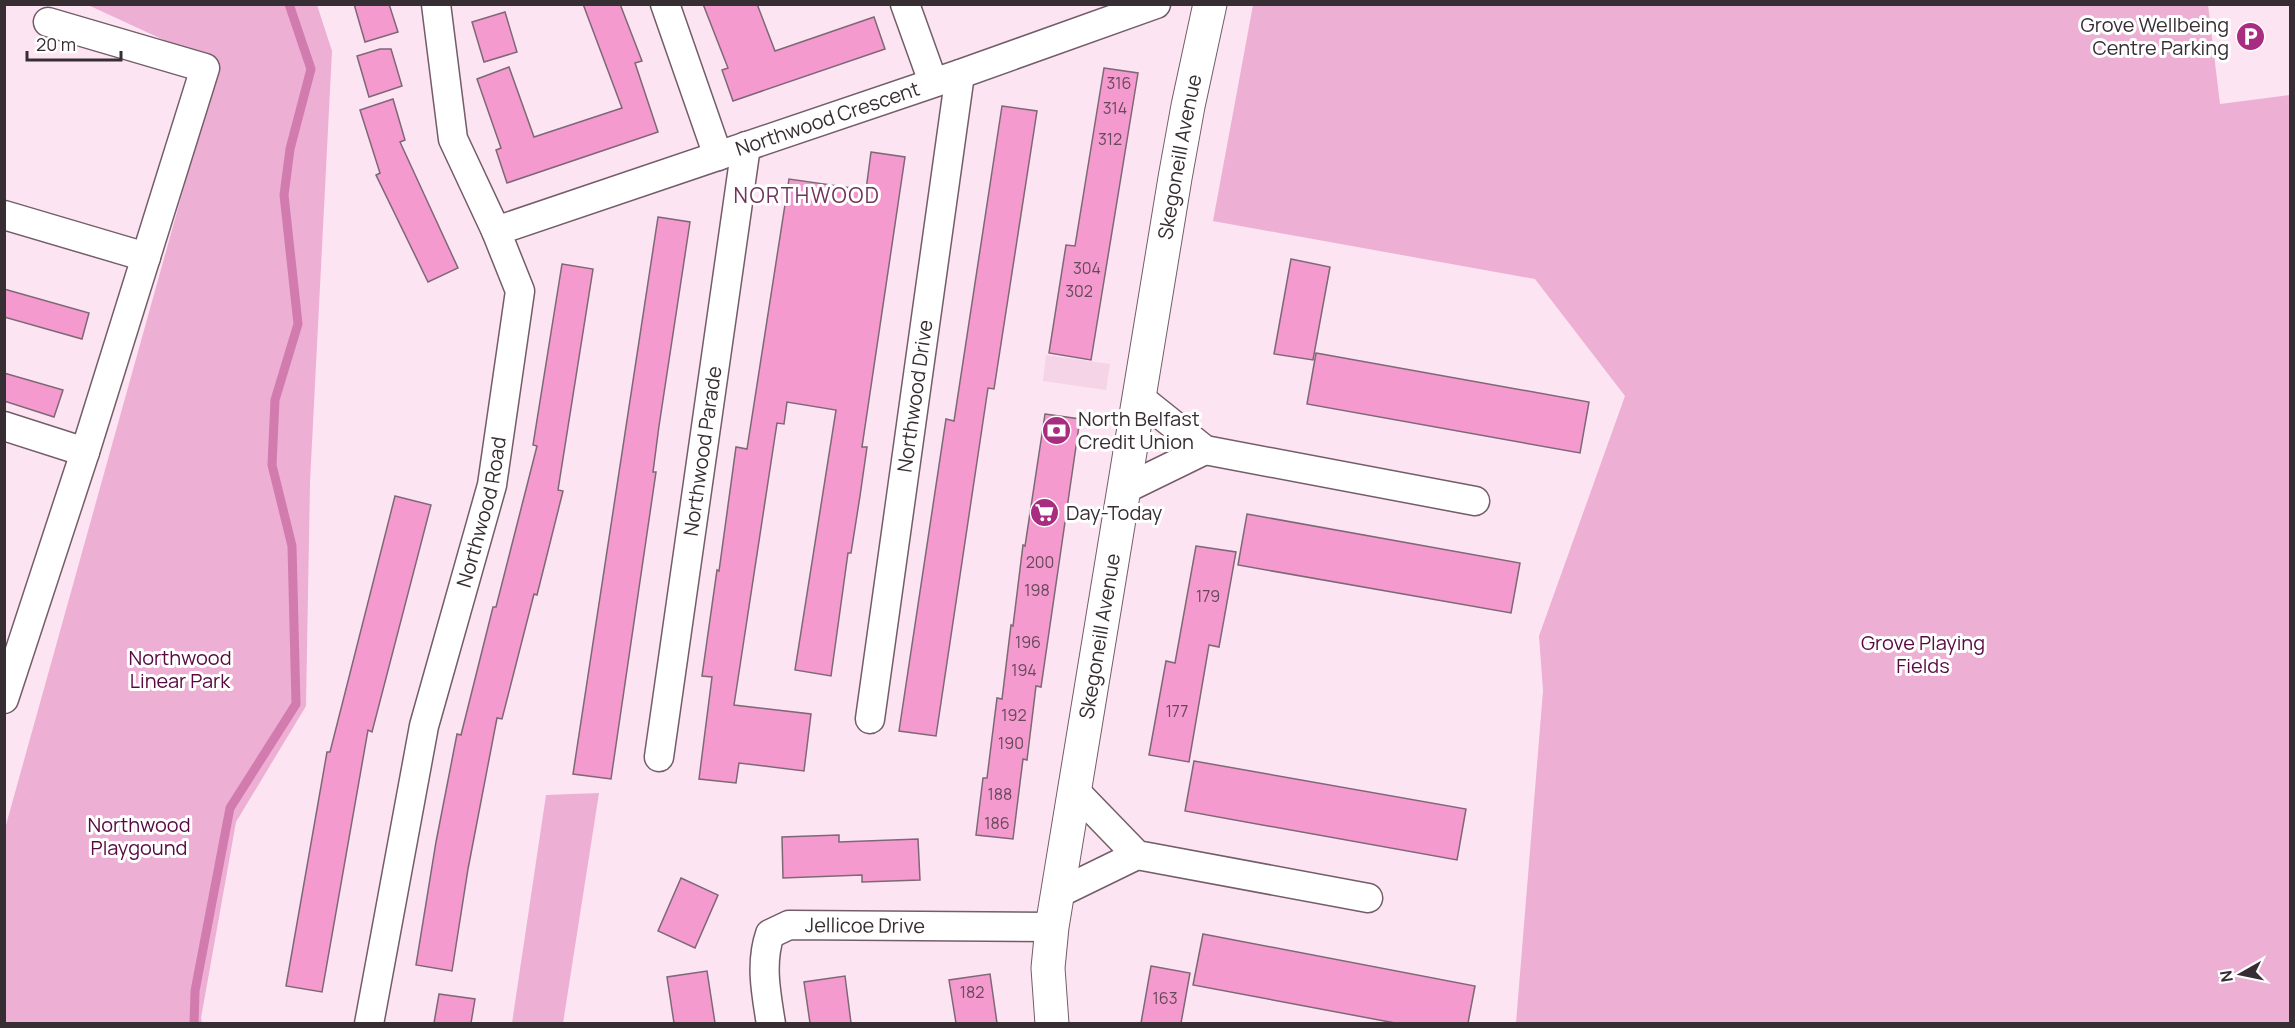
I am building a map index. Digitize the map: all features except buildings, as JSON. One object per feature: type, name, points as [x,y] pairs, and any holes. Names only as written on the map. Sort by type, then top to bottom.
[{"type":"street","name":"Northwood Road","points":[[369,1023],[424,726],[492,485],[520,291],[496,231],[453,139],[436,4]]},
{"type":"street","points":[[665,4],[718,156]]},
{"type":"street","name":"Northwood Drive","points":[[870,719],[947,78],[905,4]]},
{"type":"street","name":"Skegoneill Avenue","points":[[1052,1023],[1048,968],[1052,927],[1188,106],[1210,4]]},
{"type":"street","name":"Northwood Crescent","points":[[496,231],[947,78],[1143,6]]},
{"type":"street","points":[[4,699],[12,645],[85,452],[206,68],[48,22]]},
{"type":"street","name":"Northwood Parade","points":[[659,757],[746,146]]},
{"type":"street","points":[[4,215],[146,257]]},
{"type":"street","points":[[1140,398],[1205,450],[1475,501]]},
{"type":"street","points":[[4,426],[85,452]]},
{"type":"street","points":[[1125,489],[1205,450]]},
{"type":"street","points":[[1076,791],[1137,855],[1368,898]]},
{"type":"street","points":[[1059,893],[1137,855]]},
{"type":"street","name":"Jellicoe Drive","points":[[771,1023],[764,976],[765,950],[770,934],[789,925],[1052,927]]},
{"type":"shaded area","points":[[1046,355],[1110,364],[1106,390],[1043,381]]},
{"type":"green space","name":"Northwood Linear Park","points":[[88,5],[317,5],[332,51],[310,482],[306,706],[236,822],[201,1018],[202,1023],[5,1023],[4,832],[218,65]]},
{"type":"green space","name":"Grove Playing Fields","points":[[1253,5],[2208,5],[2220,104],[2290,95],[2290,1023],[1516,1023],[1543,691],[1539,636],[1625,396],[1535,279],[1213,221]]},
{"type":"green space","points":[[599,793],[563,1023],[512,1023],[546,795]]},
{"type":"waterway","points":[[194,1024],[195,991],[230,808],[296,704],[292,546],[272,465],[275,400],[298,324],[284,195],[290,149],[311,69],[289,4]]},
{"type":"place","name":"Grove Wellbeing Centre Parking","points":[[2250,36]]},
{"type":"place","name":"North Belfast Credit Union","points":[[1057,431]]},
{"type":"place","name":"Day-Today","points":[[1045,513]]},
{"type":"district","name":"NORTHWOOD","points":[[807,196]]},
{"type":"park label","name":"Northwood Playgound","points":[[139,836]]}]
